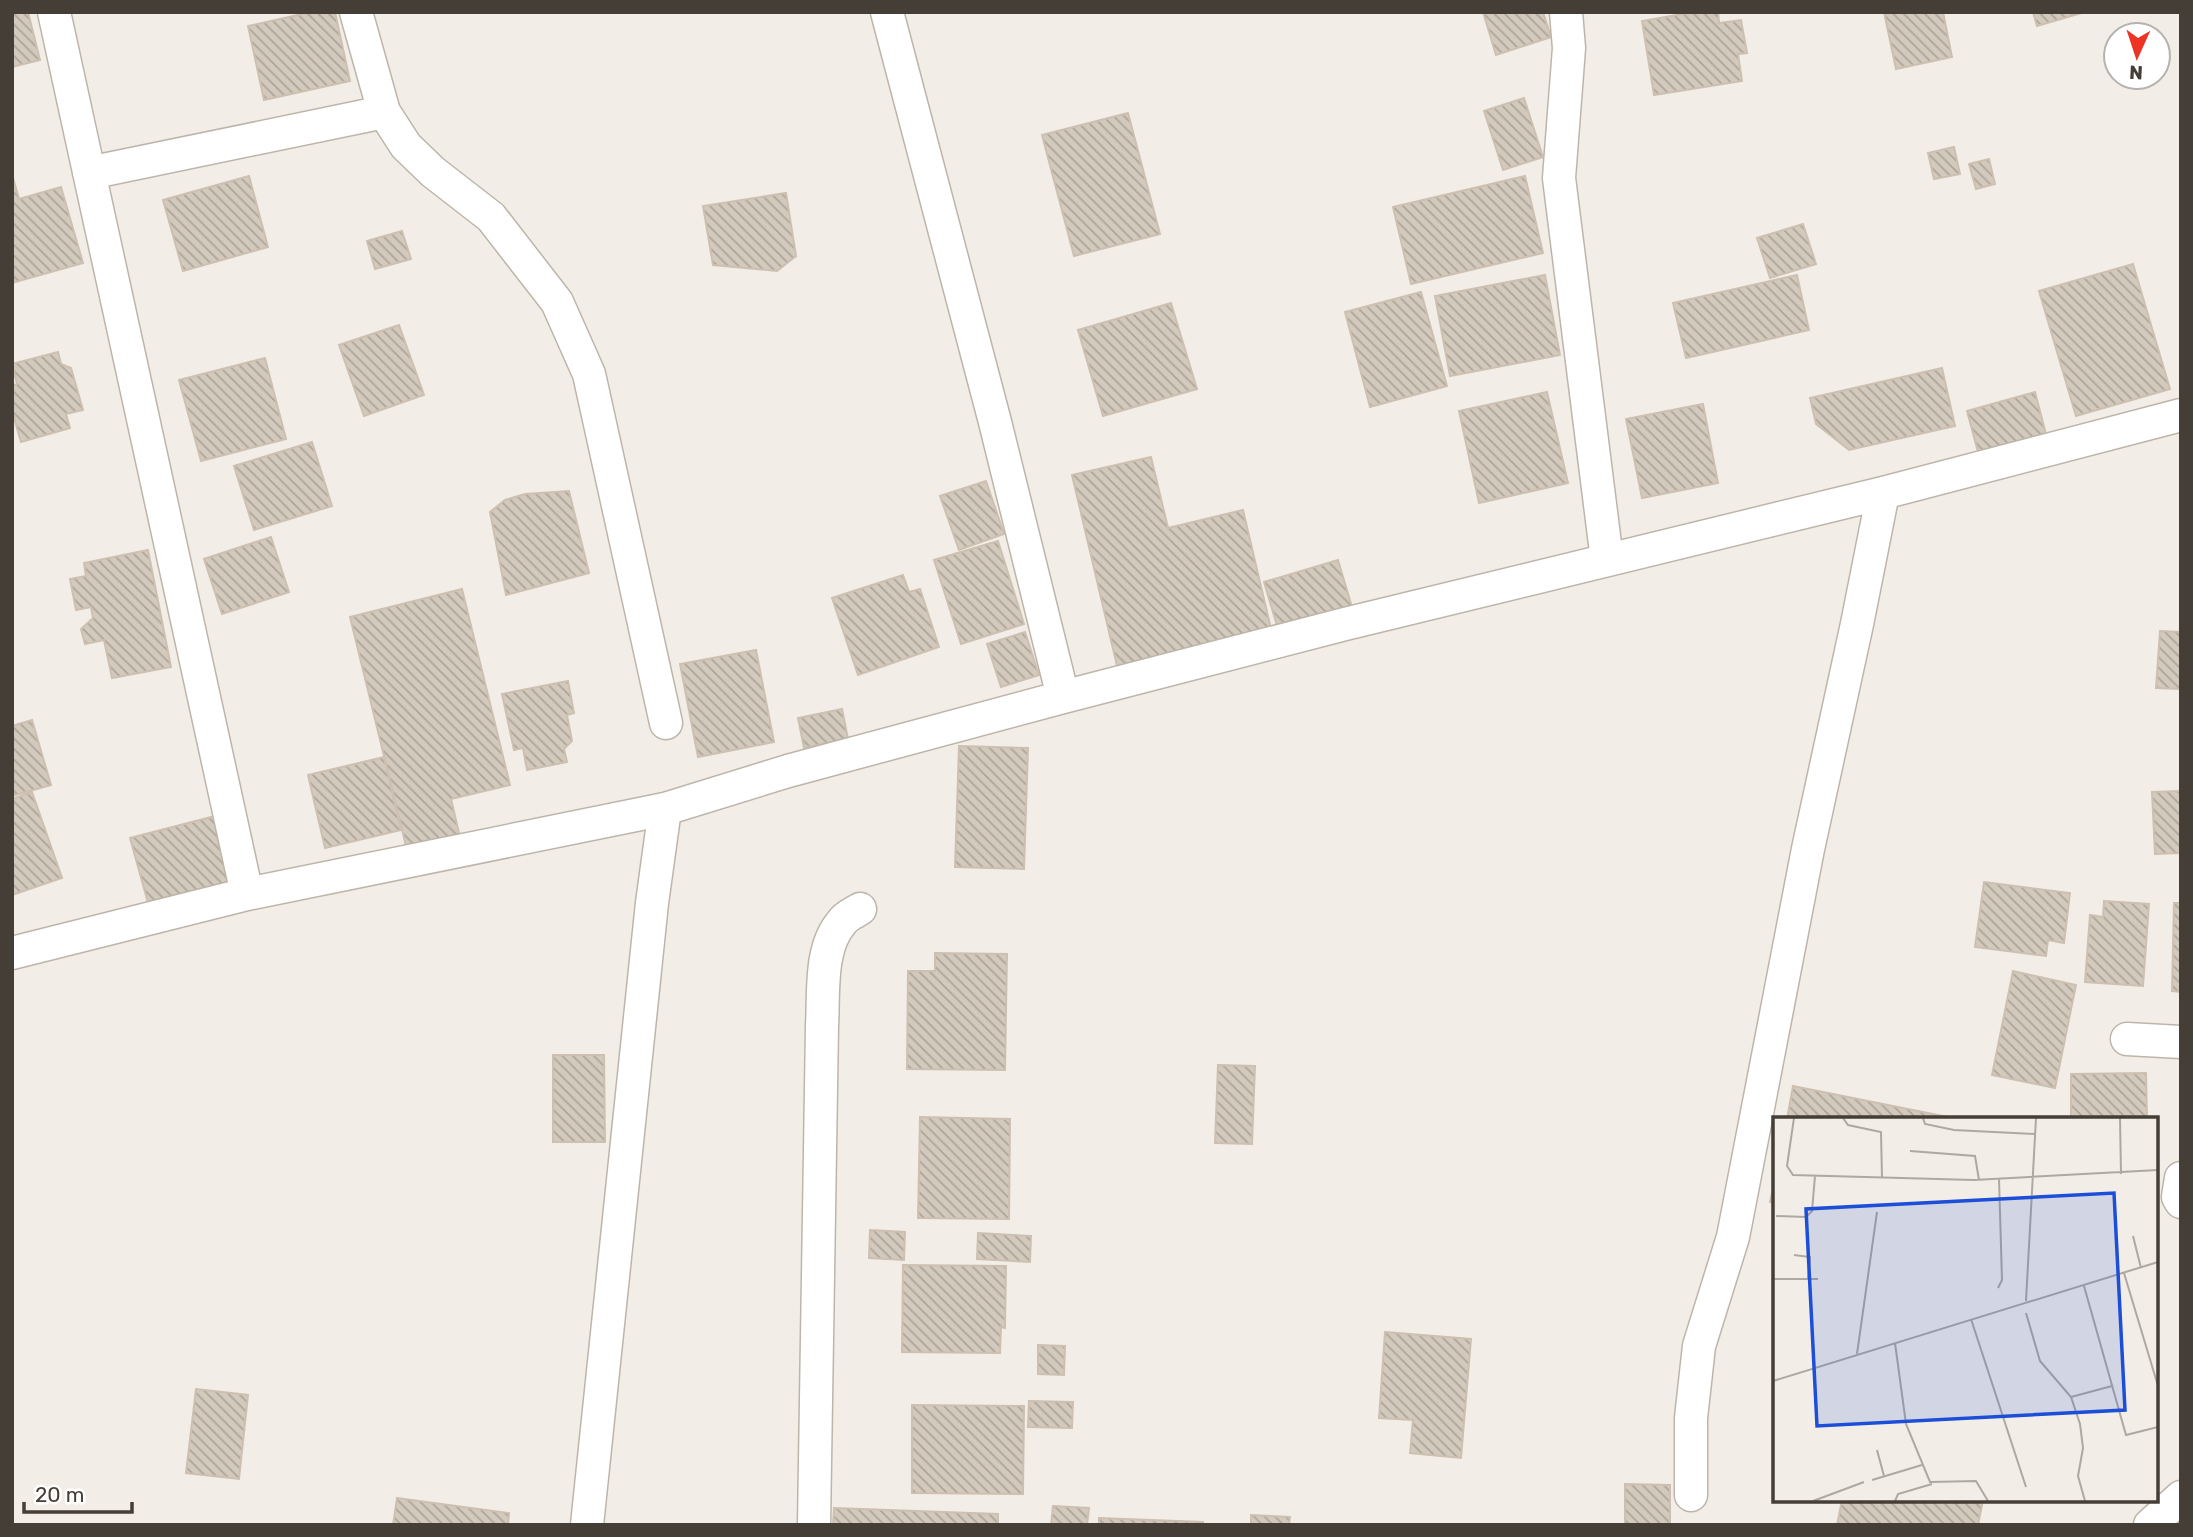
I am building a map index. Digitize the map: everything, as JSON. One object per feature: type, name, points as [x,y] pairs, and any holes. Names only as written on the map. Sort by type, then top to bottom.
[{"type":"street","points":[[54,12],[247,894]]},
{"type":"street","points":[[356,12],[384,112],[406,146],[433,172],[491,217],[556,302],[589,374],[666,723]]},
{"type":"street","points":[[887,12],[996,422],[1063,697]]},
{"type":"street","points":[[1566,12],[1569,48],[1559,178],[1607,561]]},
{"type":"street","points":[[89,173],[384,112]]},
{"type":"street","points":[[12,953],[247,894],[665,809],[788,771],[1063,697],[1345,624],[1883,493],[2181,415]]},
{"type":"street","points":[[1691,1495],[1691,1418],[1699,1346],[1733,1237],[1808,849],[1883,493]]},
{"type":"street","points":[[587,1525],[652,902],[665,809]]},
{"type":"street","points":[[814,1525],[822,1040],[826,963],[831,937],[843,920],[860,909]]},
{"type":"street","points":[[2127,1039],[2181,1042]]},
{"type":"street","points":[[2181,1178],[2178,1197],[2181,1202]]},
{"type":"street","points":[[2150,1525],[2181,1497]]},
{"type":"building","points":[[12,12],[28,12],[40,60],[12,67]]},
{"type":"building","points":[[311,12],[335,12],[350,81],[264,100],[248,26]]},
{"type":"building","points":[[1483,12],[1543,12],[1551,37],[1496,55]]},
{"type":"building","points":[[1694,12],[1718,12],[1719,23],[1741,20],[1747,53],[1738,54],[1742,81],[1654,95],[1642,21]]},
{"type":"building","points":[[1884,12],[1943,12],[1952,57],[1896,69]]},
{"type":"building","points":[[2033,12],[2085,12],[2037,26]]},
{"type":"building","points":[[1524,98],[1543,157],[1503,170],[1484,111]]},
{"type":"building","points":[[1128,113],[1160,234],[1074,256],[1042,135]]},
{"type":"building","points":[[1954,147],[1960,174],[1934,179],[1928,153]]},
{"type":"building","points":[[1989,159],[1995,184],[1976,189],[1969,164]]},
{"type":"building","points":[[12,174],[19,199],[61,187],[83,263],[12,283]]},
{"type":"building","points":[[249,176],[268,247],[183,271],[163,200]]},
{"type":"building","points":[[1525,176],[1543,253],[1411,284],[1393,207]]},
{"type":"building","points":[[786,193],[796,256],[777,271],[713,265],[703,206]]},
{"type":"building","points":[[1803,224],[1816,264],[1770,278],[1757,238]]},
{"type":"building","points":[[402,231],[411,259],[375,269],[367,241]]},
{"type":"building","points":[[2133,264],[2170,389],[2076,416],[2039,291]]},
{"type":"building","points":[[1545,275],[1560,355],[1450,376],[1435,296]]},
{"type":"building","points":[[1797,275],[1809,330],[1686,358],[1673,303]]},
{"type":"building","points":[[1421,292],[1447,386],[1370,407],[1345,312]]},
{"type":"building","points":[[1171,303],[1197,389],[1103,416],[1078,330]]},
{"type":"building","points":[[399,325],[424,395],[364,416],[339,345]]},
{"type":"building","points":[[58,352],[61,364],[71,368],[83,410],[66,414],[70,428],[21,442],[12,411],[12,386],[17,384],[12,364]]},
{"type":"building","points":[[265,358],[286,439],[201,461],[179,380]]},
{"type":"building","points":[[1942,368],[1955,426],[1849,450],[1816,424],[1810,398]]},
{"type":"building","points":[[1547,392],[1568,483],[1479,503],[1459,411]]},
{"type":"building","points":[[2035,392],[2046,434],[1978,452],[1967,411]]},
{"type":"building","points":[[1703,404],[1718,483],[1642,498],[1626,419]]},
{"type":"building","points":[[312,442],[332,506],[254,530],[234,466]]},
{"type":"building","points":[[1151,457],[1168,528],[1243,510],[1272,633],[1118,670],[1072,475]]},
{"type":"building","points":[[986,481],[1004,534],[959,550],[940,496]]},
{"type":"building","points":[[569,491],[589,573],[506,595],[490,512],[505,500],[525,494]]},
{"type":"building","points":[[271,537],[289,592],[222,614],[204,559]]},
{"type":"building","points":[[998,541],[1024,624],[961,644],[934,560]]},
{"type":"building","points":[[148,550],[171,667],[112,678],[104,640],[85,644],[81,629],[93,618],[91,607],[76,610],[70,579],[86,576],[84,563]]},
{"type":"building","points":[[1338,560],[1352,607],[1278,629],[1264,582]]},
{"type":"building","points":[[903,575],[909,592],[920,589],[939,647],[858,675],[832,598]]},
{"type":"building","points":[[462,589],[510,785],[451,799],[460,837],[407,850],[350,617]]},
{"type":"building","points":[[2160,631],[2181,632],[2181,689],[2156,688]]},
{"type":"building","points":[[1025,632],[1039,675],[1001,687],[987,644]]},
{"type":"building","points":[[756,650],[774,742],[698,757],[680,664]]},
{"type":"building","points":[[568,681],[574,713],[567,715],[572,741],[564,749],[567,762],[527,770],[523,748],[514,750],[502,694]]},
{"type":"building","points":[[842,709],[848,739],[804,748],[798,718]]},
{"type":"building","points":[[32,720],[51,785],[12,796],[12,726]]},
{"type":"building","points":[[959,746],[1028,748],[1024,869],[955,867]]},
{"type":"building","points":[[384,757],[401,830],[325,848],[308,775]]},
{"type":"building","points":[[2181,791],[2181,853],[2155,854],[2152,792]]},
{"type":"building","points":[[32,792],[62,878],[12,895],[12,799]]},
{"type":"building","points":[[215,816],[234,888],[150,910],[130,838]]},
{"type":"building","points":[[1984,882],[2070,893],[2064,943],[2048,940],[2046,956],[1975,947]]},
{"type":"building","points":[[2104,901],[2149,904],[2143,986],[2085,982],[2090,915],[2103,917]]},
{"type":"building","points":[[2174,903],[2181,903],[2181,992],[2172,991]]},
{"type":"building","points":[[935,953],[1007,954],[1005,1070],[907,1069],[908,971],[935,971]]},
{"type":"building","points":[[2013,971],[2076,985],[2055,1088],[1992,1075]]},
{"type":"building","points":[[553,1055],[604,1055],[605,1142],[553,1142]]},
{"type":"building","points":[[1218,1065],[1255,1066],[1252,1144],[1215,1143]]},
{"type":"building","points":[[2146,1073],[2147,1117],[2071,1117],[2071,1074]]},
{"type":"building","points":[[1793,1086],[1948,1117],[1787,1117]]},
{"type":"building","points":[[920,1117],[1010,1119],[1009,1219],[918,1218]]},
{"type":"building","points":[[870,1230],[905,1232],[904,1260],[869,1258]]},
{"type":"building","points":[[978,1233],[1031,1236],[1030,1262],[977,1259]]},
{"type":"building","points":[[903,1265],[1006,1266],[1005,1328],[1001,1327],[1000,1353],[902,1352]]},
{"type":"building","points":[[1385,1332],[1471,1339],[1461,1458],[1410,1453],[1413,1420],[1379,1418]]},
{"type":"building","points":[[1038,1345],[1065,1346],[1064,1375],[1038,1374]]},
{"type":"building","points":[[196,1389],[248,1395],[239,1479],[186,1473]]},
{"type":"building","points":[[1029,1401],[1073,1402],[1072,1428],[1028,1427]]},
{"type":"building","points":[[912,1405],[1024,1406],[1023,1494],[912,1493]]},
{"type":"building","points":[[1625,1484],[1670,1485],[1670,1525],[1625,1525]]},
{"type":"building","points":[[397,1498],[509,1513],[508,1525],[393,1525]]},
{"type":"building","points":[[1842,1502],[1983,1502],[1978,1525],[1837,1525]]},
{"type":"building","points":[[1053,1506],[1089,1508],[1087,1525],[1051,1525]]},
{"type":"building","points":[[834,1508],[998,1514],[998,1525],[833,1525]]},
{"type":"building","points":[[1251,1515],[1290,1517],[1289,1525],[1251,1525]]},
{"type":"building","points":[[1099,1518],[1203,1522],[1203,1525],[1099,1525]]}]
